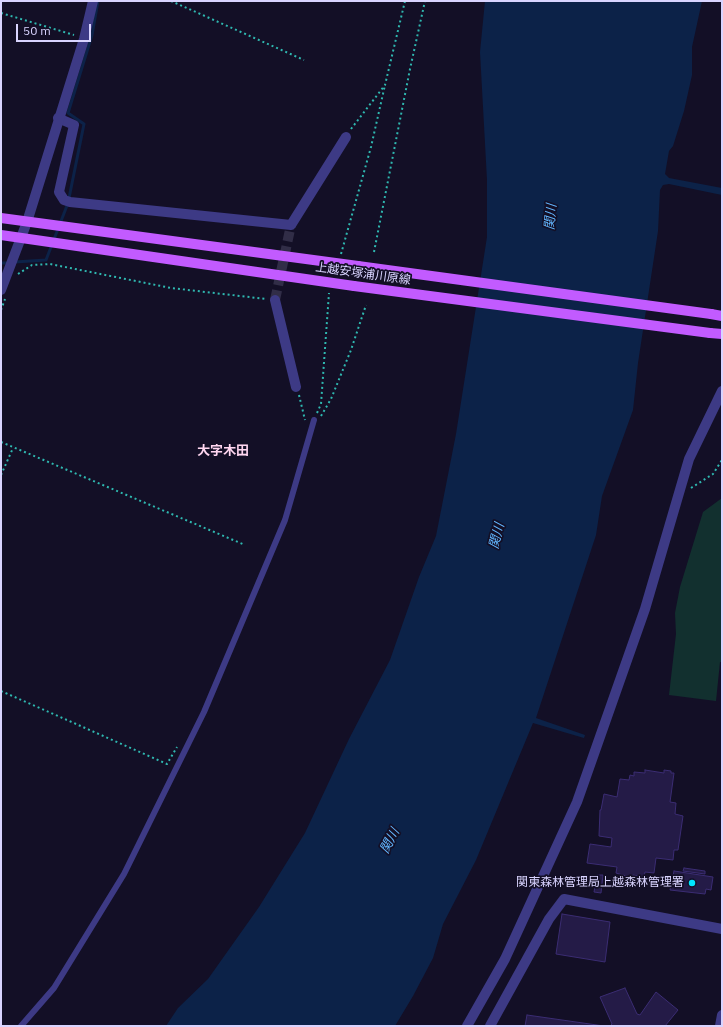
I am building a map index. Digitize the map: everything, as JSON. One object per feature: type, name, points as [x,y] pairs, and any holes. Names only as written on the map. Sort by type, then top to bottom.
[{"type":"main road","name":"上越安塚浦川原線","points":[[1,218],[722,316]]},
{"type":"main road","name":"上越安塚浦川原線","points":[[1,235],[354,286],[722,334]]},
{"type":"street","points":[[4,294],[84,38],[93,1]]},
{"type":"street","points":[[58,118],[74,125],[58,192],[64,200],[70,202],[291,225],[346,137]]},
{"type":"street","points":[[275,300],[296,386]]},
{"type":"street","points":[[467,1026],[505,959],[577,802],[645,609],[689,459],[722,391]]},
{"type":"street","points":[[490,1026],[549,919],[564,899],[722,929]]},
{"type":"street","points":[[720,1026],[722,1015]]},
{"type":"lane","points":[[21,1026],[54,988],[124,874],[201,719],[285,520],[314,420]]},
{"type":"path","points":[[171,1],[304,60]]},
{"type":"path","points":[[338,264],[371,147],[404,1]]},
{"type":"path","points":[[374,252],[425,1]]},
{"type":"path","points":[[1,13],[84,38]]},
{"type":"path","points":[[346,137],[385,85]]},
{"type":"path","points":[[14,277],[32,265],[50,264],[171,288],[275,300]]},
{"type":"path","points":[[330,282],[321,404],[317,414],[321,416],[331,399],[351,350],[366,305]]},
{"type":"path","points":[[1,310],[4,294]]},
{"type":"path","points":[[296,386],[306,424],[312,428]]},
{"type":"path","points":[[1,442],[245,544]]},
{"type":"path","points":[[1,475],[13,448]]},
{"type":"path","points":[[678,496],[713,474],[722,460]]},
{"type":"path","points":[[1,691],[167,764]]},
{"type":"green space","points":[[722,498],[722,662],[720,662],[716,701],[669,695],[676,634],[675,613],[680,587],[703,512]]},
{"type":"water","name":"関川","points":[[485,1],[702,1],[692,47],[692,75],[684,111],[673,146],[669,151],[665,174],[669,178],[722,188],[722,195],[669,184],[663,185],[660,190],[658,231],[638,363],[633,410],[602,496],[596,535],[536,718],[585,735],[584,738],[533,723],[476,860],[443,924],[433,958],[395,1026],[166,1026],[178,1008],[208,979],[259,907],[305,833],[349,739],[390,660],[419,577],[436,536],[456,434],[487,237],[487,180],[480,52]]},
{"type":"building","points":[[645,770],[664,773],[664,770],[674,773],[670,802],[676,803],[675,814],[683,816],[678,850],[674,850],[673,860],[656,858],[654,873],[645,872],[644,877],[633,875],[633,878],[616,873],[617,867],[587,863],[590,844],[611,847],[612,838],[599,836],[600,810],[604,794],[617,797],[620,779],[629,780],[630,775],[634,776],[634,772],[645,773]]},
{"type":"building","points":[[684,868],[705,871],[705,874],[683,871]]},
{"type":"building","name":"関東森林管理局上越森林管理署","points":[[674,871],[713,877],[711,890],[706,889],[705,894],[670,890]]},
{"type":"building","points":[[597,875],[603,875],[601,893],[594,892]]},
{"type":"building","points":[[562,914],[610,922],[605,962],[556,954]]},
{"type":"building","points":[[625,988],[637,1014],[640,1015],[656,992],[678,1010],[665,1026],[610,1026],[612,1024],[600,997]]},
{"type":"building","points":[[527,1015],[604,1026],[525,1026]]},
{"type":"waterway","points":[[15,262],[46,260],[68,203],[84,124],[68,113],[92,35],[98,1]]},
{"type":"waterway","points":[[1,263],[9,263]]},
{"type":"tunnel","points":[[275,300],[291,225]]},
{"type":"place","name":"関東森林管理局上越森林管理署","points":[[692,883]]},
{"type":"district","name":"大字木田","points":[[223,451]]}]
